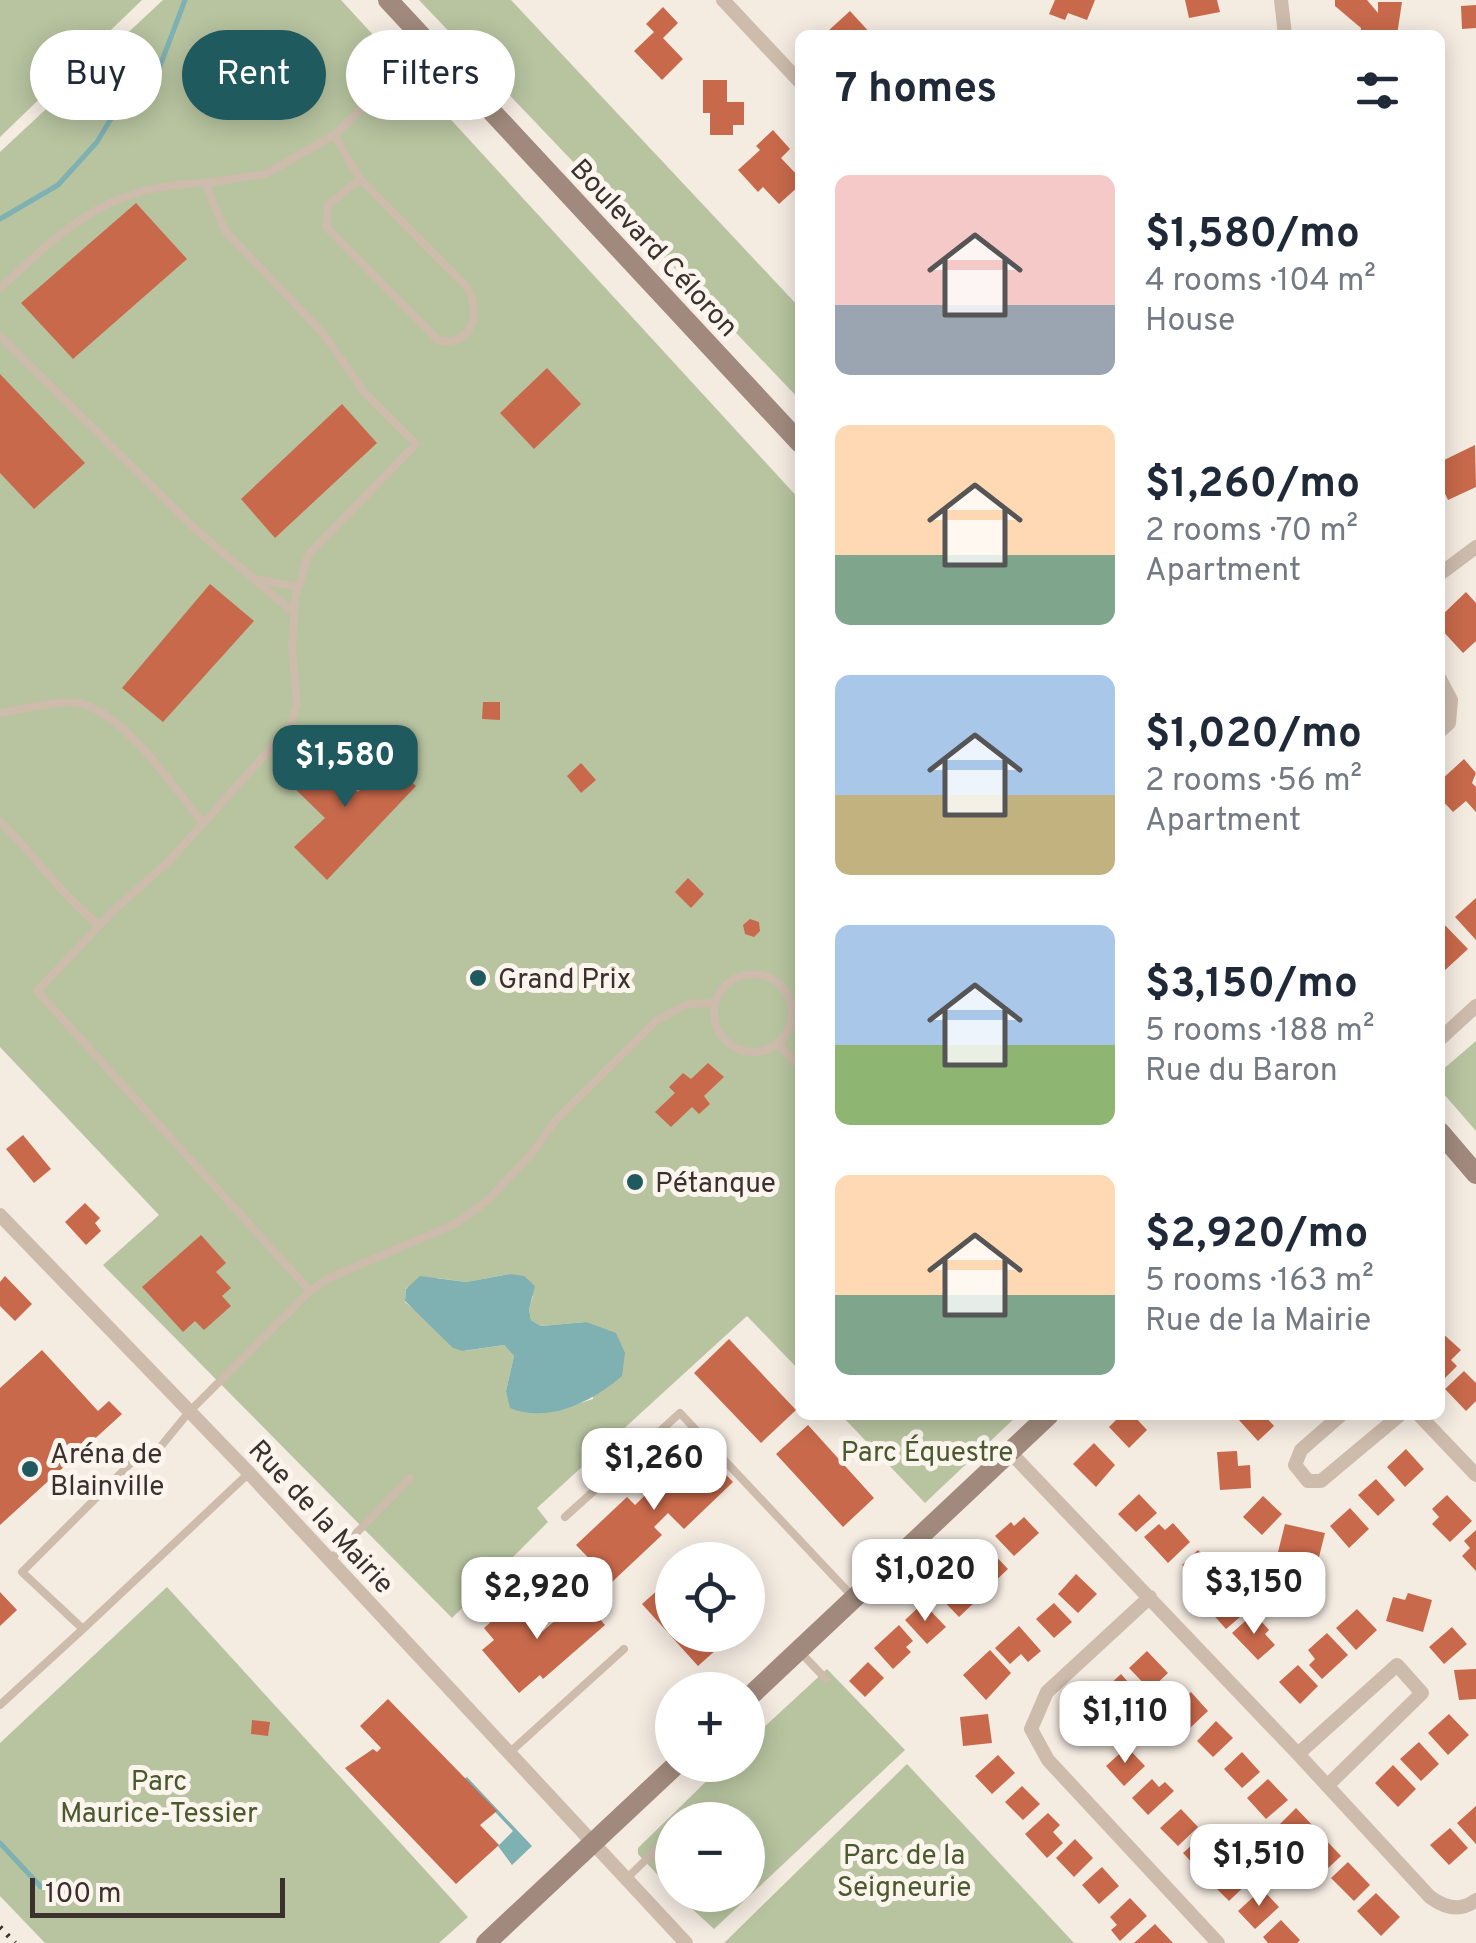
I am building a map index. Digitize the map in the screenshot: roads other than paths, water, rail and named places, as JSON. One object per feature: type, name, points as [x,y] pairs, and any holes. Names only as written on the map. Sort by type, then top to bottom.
[{"type":"street","name":"Boulevard Céloron","points":[[388,0],[416,30]]},
{"type":"street","points":[[723,0],[795,77]]},
{"type":"street","points":[[1281,0],[1284,30]]},
{"type":"street","name":"Boulevard Céloron","points":[[500,120],[795,438]]},
{"type":"street","points":[[1445,570],[1476,547]]},
{"type":"street","points":[[1445,689],[1451,700],[1450,723],[1445,728]]},
{"type":"street","points":[[1445,1034],[1476,1006]]},
{"type":"street","points":[[1445,1138],[1476,1174]]},
{"type":"street","name":"Rue de la Mairie","points":[[0,1215],[249,1474],[686,1943]]},
{"type":"street","points":[[765,1682],[1044,1420]]},
{"type":"street","points":[[1335,1420],[1301,1450],[1296,1465],[1308,1481],[1320,1481],[1394,1420]]},
{"type":"street","points":[[1425,1420],[1476,1475]]},
{"type":"street","points":[[1010,1452],[1433,1900],[1456,1908],[1476,1900]]},
{"type":"street","points":[[1150,1597],[1047,1692],[1032,1730],[1048,1760],[1218,1943]]},
{"type":"street","points":[[1298,1754],[1397,1665],[1422,1693],[1328,1785]]},
{"type":"street","points":[[492,1941],[658,1782]]},
{"type":"lane","points":[[0,288],[66,227],[106,205],[141,189],[266,174],[334,134],[349,120]]},
{"type":"lane","points":[[334,134],[360,179],[467,287],[476,302],[474,320],[466,333],[452,342],[439,341],[326,227],[328,205],[360,179]]},
{"type":"lane","points":[[205,183],[225,231],[322,332],[365,393],[416,444],[308,555],[294,613],[292,648],[297,704],[290,727],[170,860],[99,925],[37,991],[310,1291]]},
{"type":"lane","points":[[0,336],[194,528],[294,613]]},
{"type":"lane","points":[[257,579],[298,587]]},
{"type":"lane","points":[[0,713],[78,703],[102,715],[134,739],[203,823]]},
{"type":"lane","points":[[0,822],[75,906],[99,925]]},
{"type":"lane","points":[[760,974],[782,986],[792,1010],[786,1034],[777,1044],[756,1052],[733,1046],[716,1028],[715,1003],[727,983],[737,977],[760,974]]},
{"type":"lane","points":[[83,1629],[22,1572],[130,1464],[156,1450],[310,1291],[329,1278],[455,1224],[488,1200],[555,1122],[656,1021],[687,1004],[715,1003]]},
{"type":"lane","points":[[777,1044],[795,1062]]},
{"type":"lane","points":[[565,1517],[680,1413],[854,1598]]},
{"type":"lane","points":[[0,1704],[249,1474]]},
{"type":"lane","points":[[330,1561],[410,1478]]},
{"type":"lane","points":[[508,1754],[624,1648]]},
{"type":"lane","points":[[798,1650],[826,1678]]},
{"type":"lane","points":[[626,1879],[655,1851]]},
{"type":"water","points":[[510,1274],[524,1276],[535,1286],[529,1310],[531,1320],[541,1326],[586,1322],[616,1333],[625,1353],[622,1376],[598,1394],[570,1407],[540,1413],[510,1408],[506,1391],[514,1356],[504,1345],[463,1351],[453,1348],[405,1301],[406,1289],[420,1276],[466,1282]]},
{"type":"water","points":[[467,1777],[532,1846],[512,1865],[498,1846],[513,1831],[464,1779]]},
{"type":"waterway","points":[[0,219],[58,185],[97,142],[115,112],[160,66],[185,0]]},
{"type":"waterway","points":[[0,1843],[41,1887]]},
{"type":"railway","points":[[0,1927],[15,1943]]},
{"type":"place","name":"Grand Prix","points":[[478,978]]},
{"type":"place","name":"Pétanque","points":[[635,1182]]},
{"type":"place","name":"Aréna de Blainville","points":[[30,1469]]},
{"type":"park label","name":"Parc Équestre","points":[[927,1451]]},
{"type":"park label","name":"Parc Maurice-Tessier","points":[[159,1796]]},
{"type":"park label","name":"Parc de la Seigneurie","points":[[904,1870]]}]
